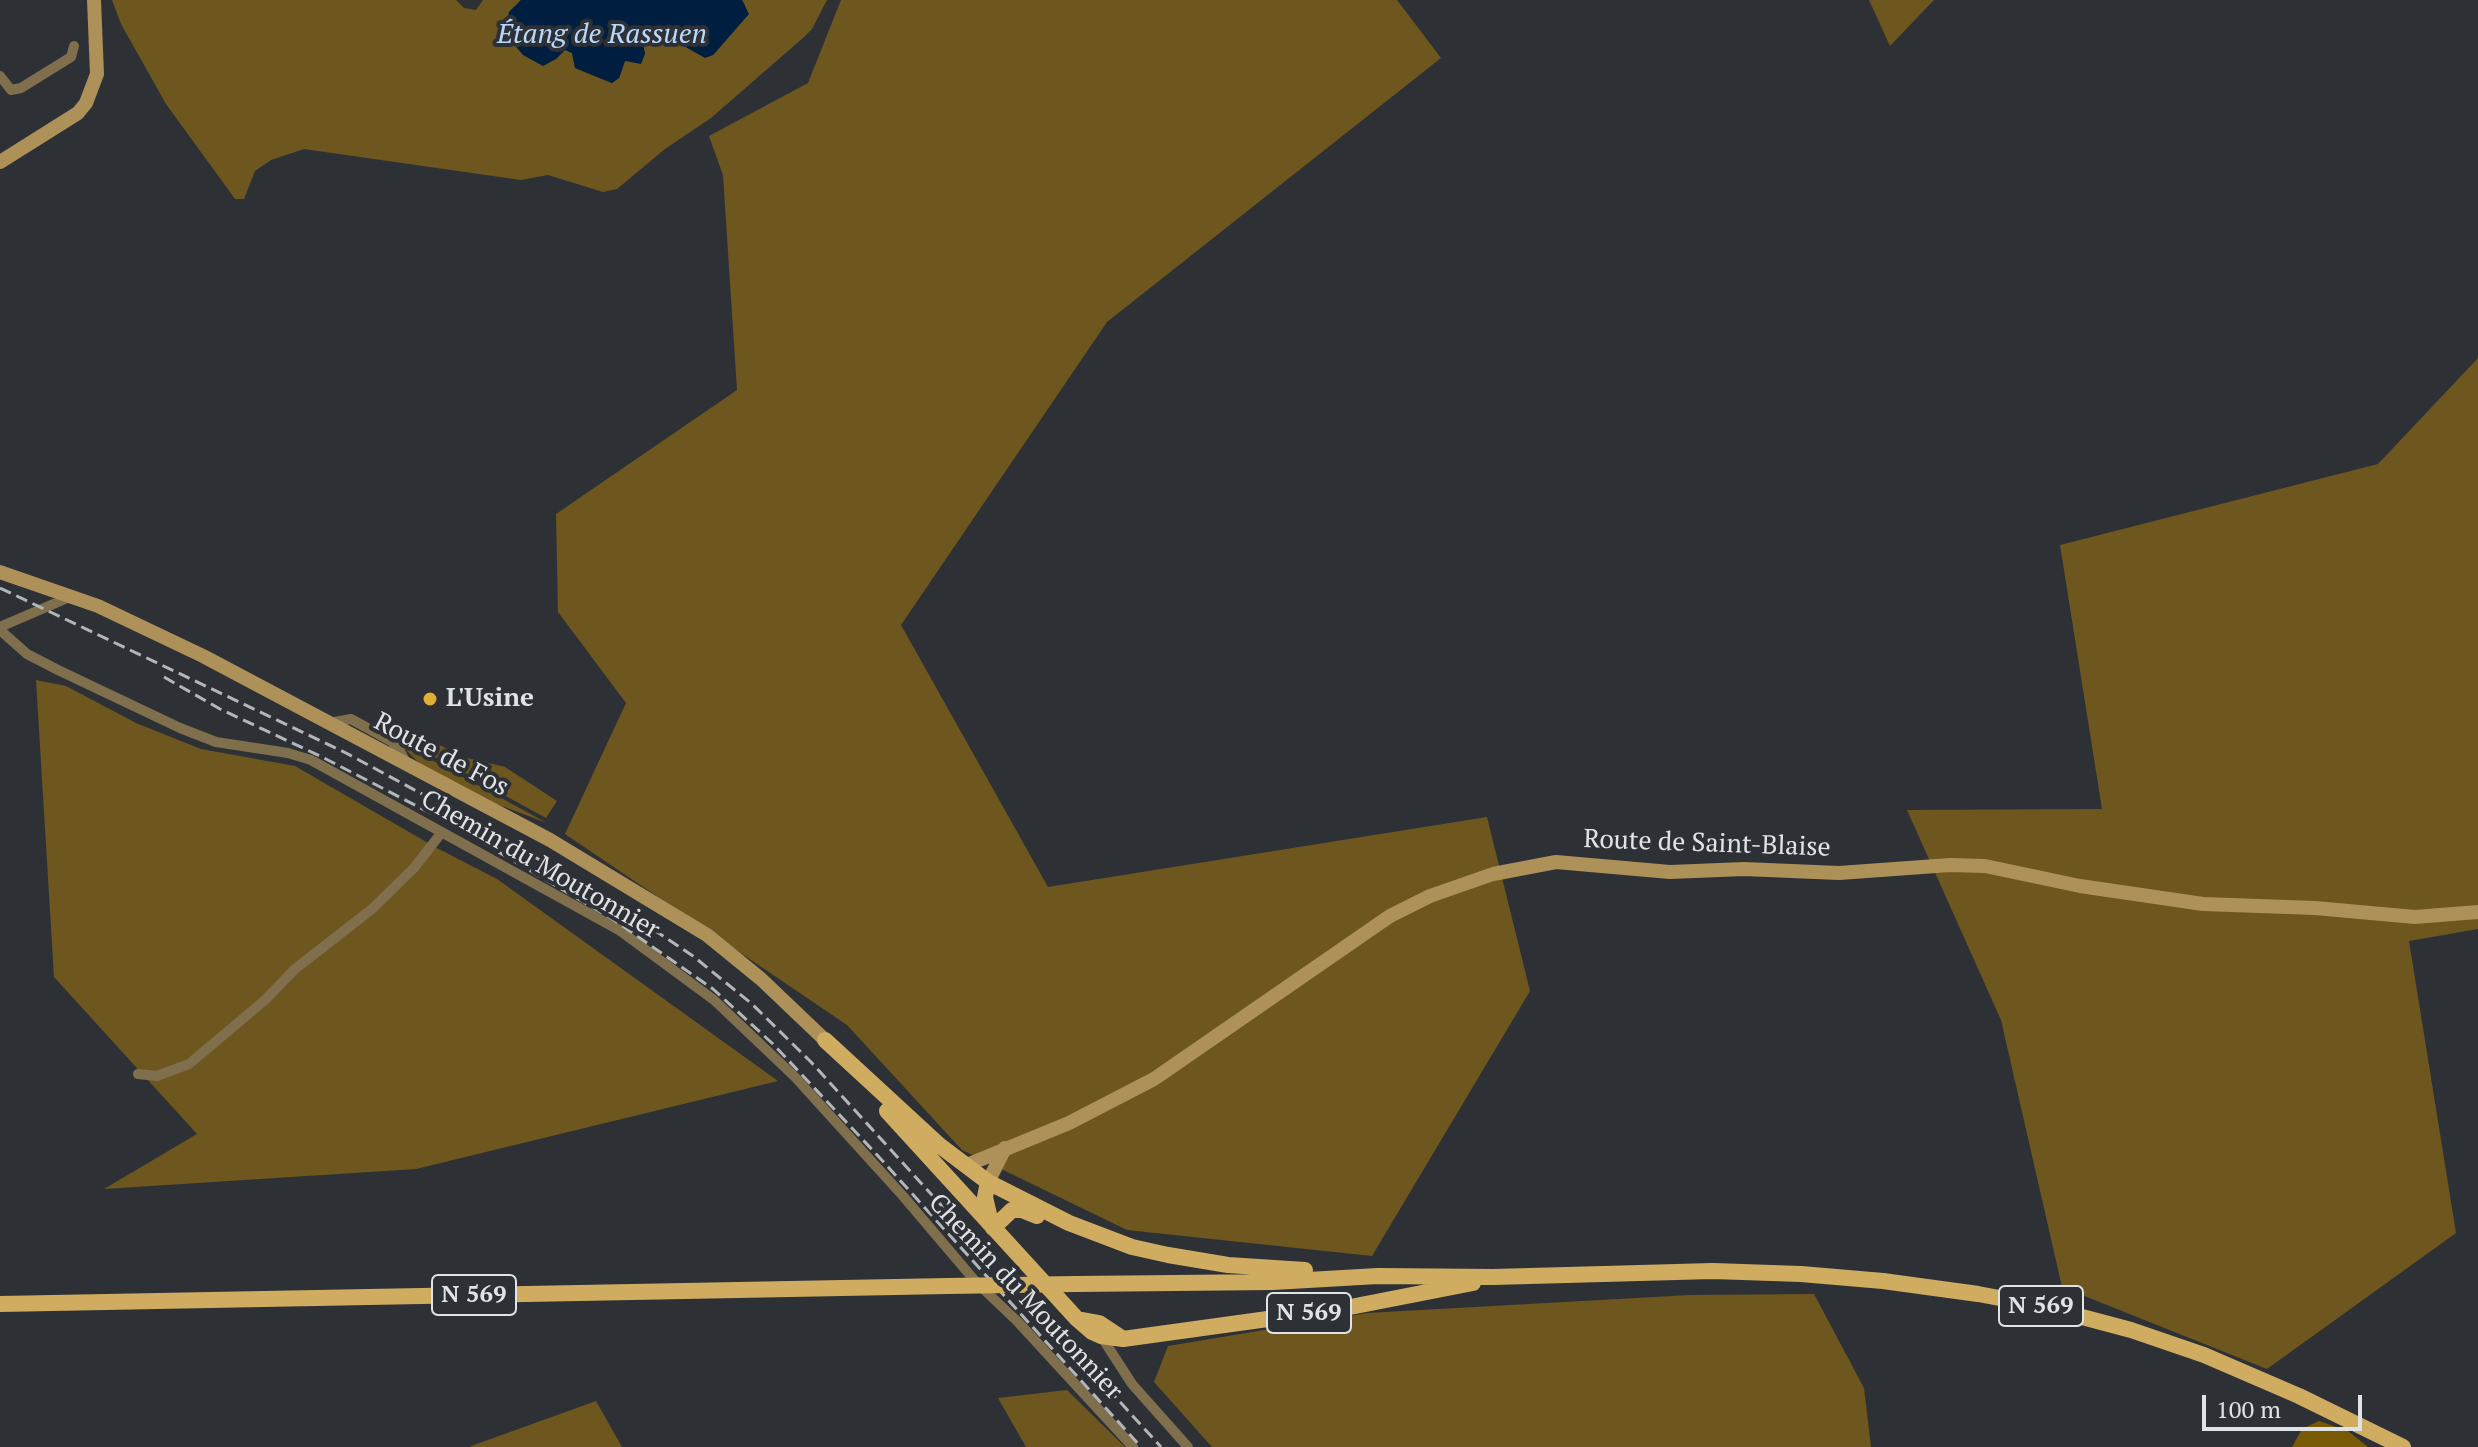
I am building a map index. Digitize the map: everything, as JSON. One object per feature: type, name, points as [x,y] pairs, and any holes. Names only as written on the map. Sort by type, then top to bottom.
[{"type":"main road","points":[[825,1040],[921,1129],[988,1182],[1069,1223],[1118,1242]]},
{"type":"main road","points":[[825,1040],[959,1192],[1077,1319],[1101,1336],[1123,1339]]},
{"type":"main road","points":[[959,1192],[967,1165]]},
{"type":"main road","points":[[959,1192],[974,1190],[988,1182]]},
{"type":"main road","points":[[988,1182],[985,1197],[993,1228]]},
{"type":"main road","points":[[993,1228],[1006,1213],[1022,1210],[1090,1238],[1168,1255],[1228,1265],[1280,1270],[1343,1270],[1378,1276]]},
{"type":"main road","name":"N 569","points":[[0,1304],[1273,1282],[1378,1276],[1493,1277],[1713,1271],[1801,1274],[1978,1294],[2116,1325],[2204,1355],[2299,1396],[2403,1447]]},
{"type":"main road","name":"N 569","points":[[1123,1339],[1340,1309],[1463,1287],[1493,1277]]},
{"type":"main road","points":[[1077,1319],[1099,1323],[1123,1339]]},
{"type":"street","points":[[0,162],[78,113],[86,103],[97,74],[94,0]]},
{"type":"street","points":[[0,76],[11,90],[21,88],[71,57],[74,46]]},
{"type":"street","name":"Route de Fos","points":[[0,572],[72,596],[203,656],[550,840],[707,935],[761,979],[825,1040]]},
{"type":"street","points":[[0,629],[72,596]]},
{"type":"street","name":"Chemin du Moutonnier","points":[[0,629],[27,654],[180,728],[216,742],[288,753],[311,760],[619,930],[714,1000],[795,1077],[976,1282],[1018,1322],[1133,1447]]},
{"type":"street","points":[[138,1074],[157,1076],[189,1064],[265,1000],[295,969],[372,909],[414,868],[442,832]]},
{"type":"street","name":"Route de Saint-Blaise","points":[[967,1165],[1069,1123],[1154,1079],[1390,916],[1430,896],[1493,874],[1556,862],[1670,872],[1744,869],[1839,873],[1950,865],[1985,866],[2080,886],[2203,904],[2315,908],[2415,917],[2478,912]]},
{"type":"street","points":[[988,1182],[1005,1148]]},
{"type":"street","points":[[1101,1336],[1132,1384],[1188,1447]]},
{"type":"street","points":[[1123,1339],[1124,1370]]},
{"type":"shaded area","points":[[112,0],[456,0],[464,8],[476,10],[483,0],[521,0],[509,12],[556,59],[564,49],[572,53],[575,68],[612,83],[619,78],[625,61],[633,61],[645,54],[641,38],[653,30],[669,31],[673,36],[713,55],[739,25],[745,5],[742,0],[827,0],[812,29],[803,38],[711,118],[665,149],[617,189],[603,192],[548,175],[521,180],[304,149],[271,160],[255,171],[244,199],[235,199],[166,104],[121,24]]},
{"type":"shaded area","points":[[841,0],[1397,0],[1441,58],[1107,322],[901,625],[1048,887],[1487,817],[1530,991],[1372,1256],[1127,1230],[962,1150],[847,1025],[565,834],[626,703],[558,612],[556,514],[737,390],[723,175],[709,136],[808,83]]},
{"type":"shaded area","points":[[1869,0],[1934,0],[1890,46]]},
{"type":"shaded area","points":[[2478,358],[2478,929],[2409,941],[2456,1233],[2267,1369],[2062,1287],[2001,1020],[1907,810],[2102,809],[2060,545],[2378,464]]},
{"type":"shaded area","points":[[36,680],[66,686],[136,723],[201,749],[295,766],[497,879],[778,1081],[416,1169],[104,1189],[197,1134],[54,977]]},
{"type":"shaded area","points":[[378,713],[463,757],[505,767],[557,801],[546,818],[376,725]]},
{"type":"shaded area","points":[[397,741],[547,823],[486,800],[423,767]]},
{"type":"shaded area","points":[[1814,1294],[1864,1388],[1871,1447],[1212,1447],[1154,1382],[1168,1346],[1367,1313],[1690,1295]]},
{"type":"shaded area","points":[[1067,1390],[1125,1447],[1026,1447],[998,1398]]},
{"type":"shaded area","points":[[596,1401],[622,1447],[469,1447],[474,1445]]},
{"type":"shaded area","points":[[2319,1421],[2348,1431],[2368,1447],[2292,1447],[2302,1429]]},
{"type":"water","name":"Étang de Rassuen","points":[[521,0],[742,0],[749,14],[713,55],[705,58],[682,45],[669,31],[653,30],[642,38],[645,54],[641,64],[625,61],[619,78],[612,83],[575,68],[572,53],[565,50],[543,66],[523,55],[512,42],[506,27],[509,12]]},
{"type":"railway","points":[[0,588],[346,753],[487,829],[620,907],[693,956],[752,1004],[811,1062],[1161,1447]]},
{"type":"railway","points":[[164,677],[220,709],[446,821],[614,920],[713,989],[773,1044],[879,1157],[1141,1447]]},
{"type":"place","name":"L'Usine","points":[[430,699]]}]
